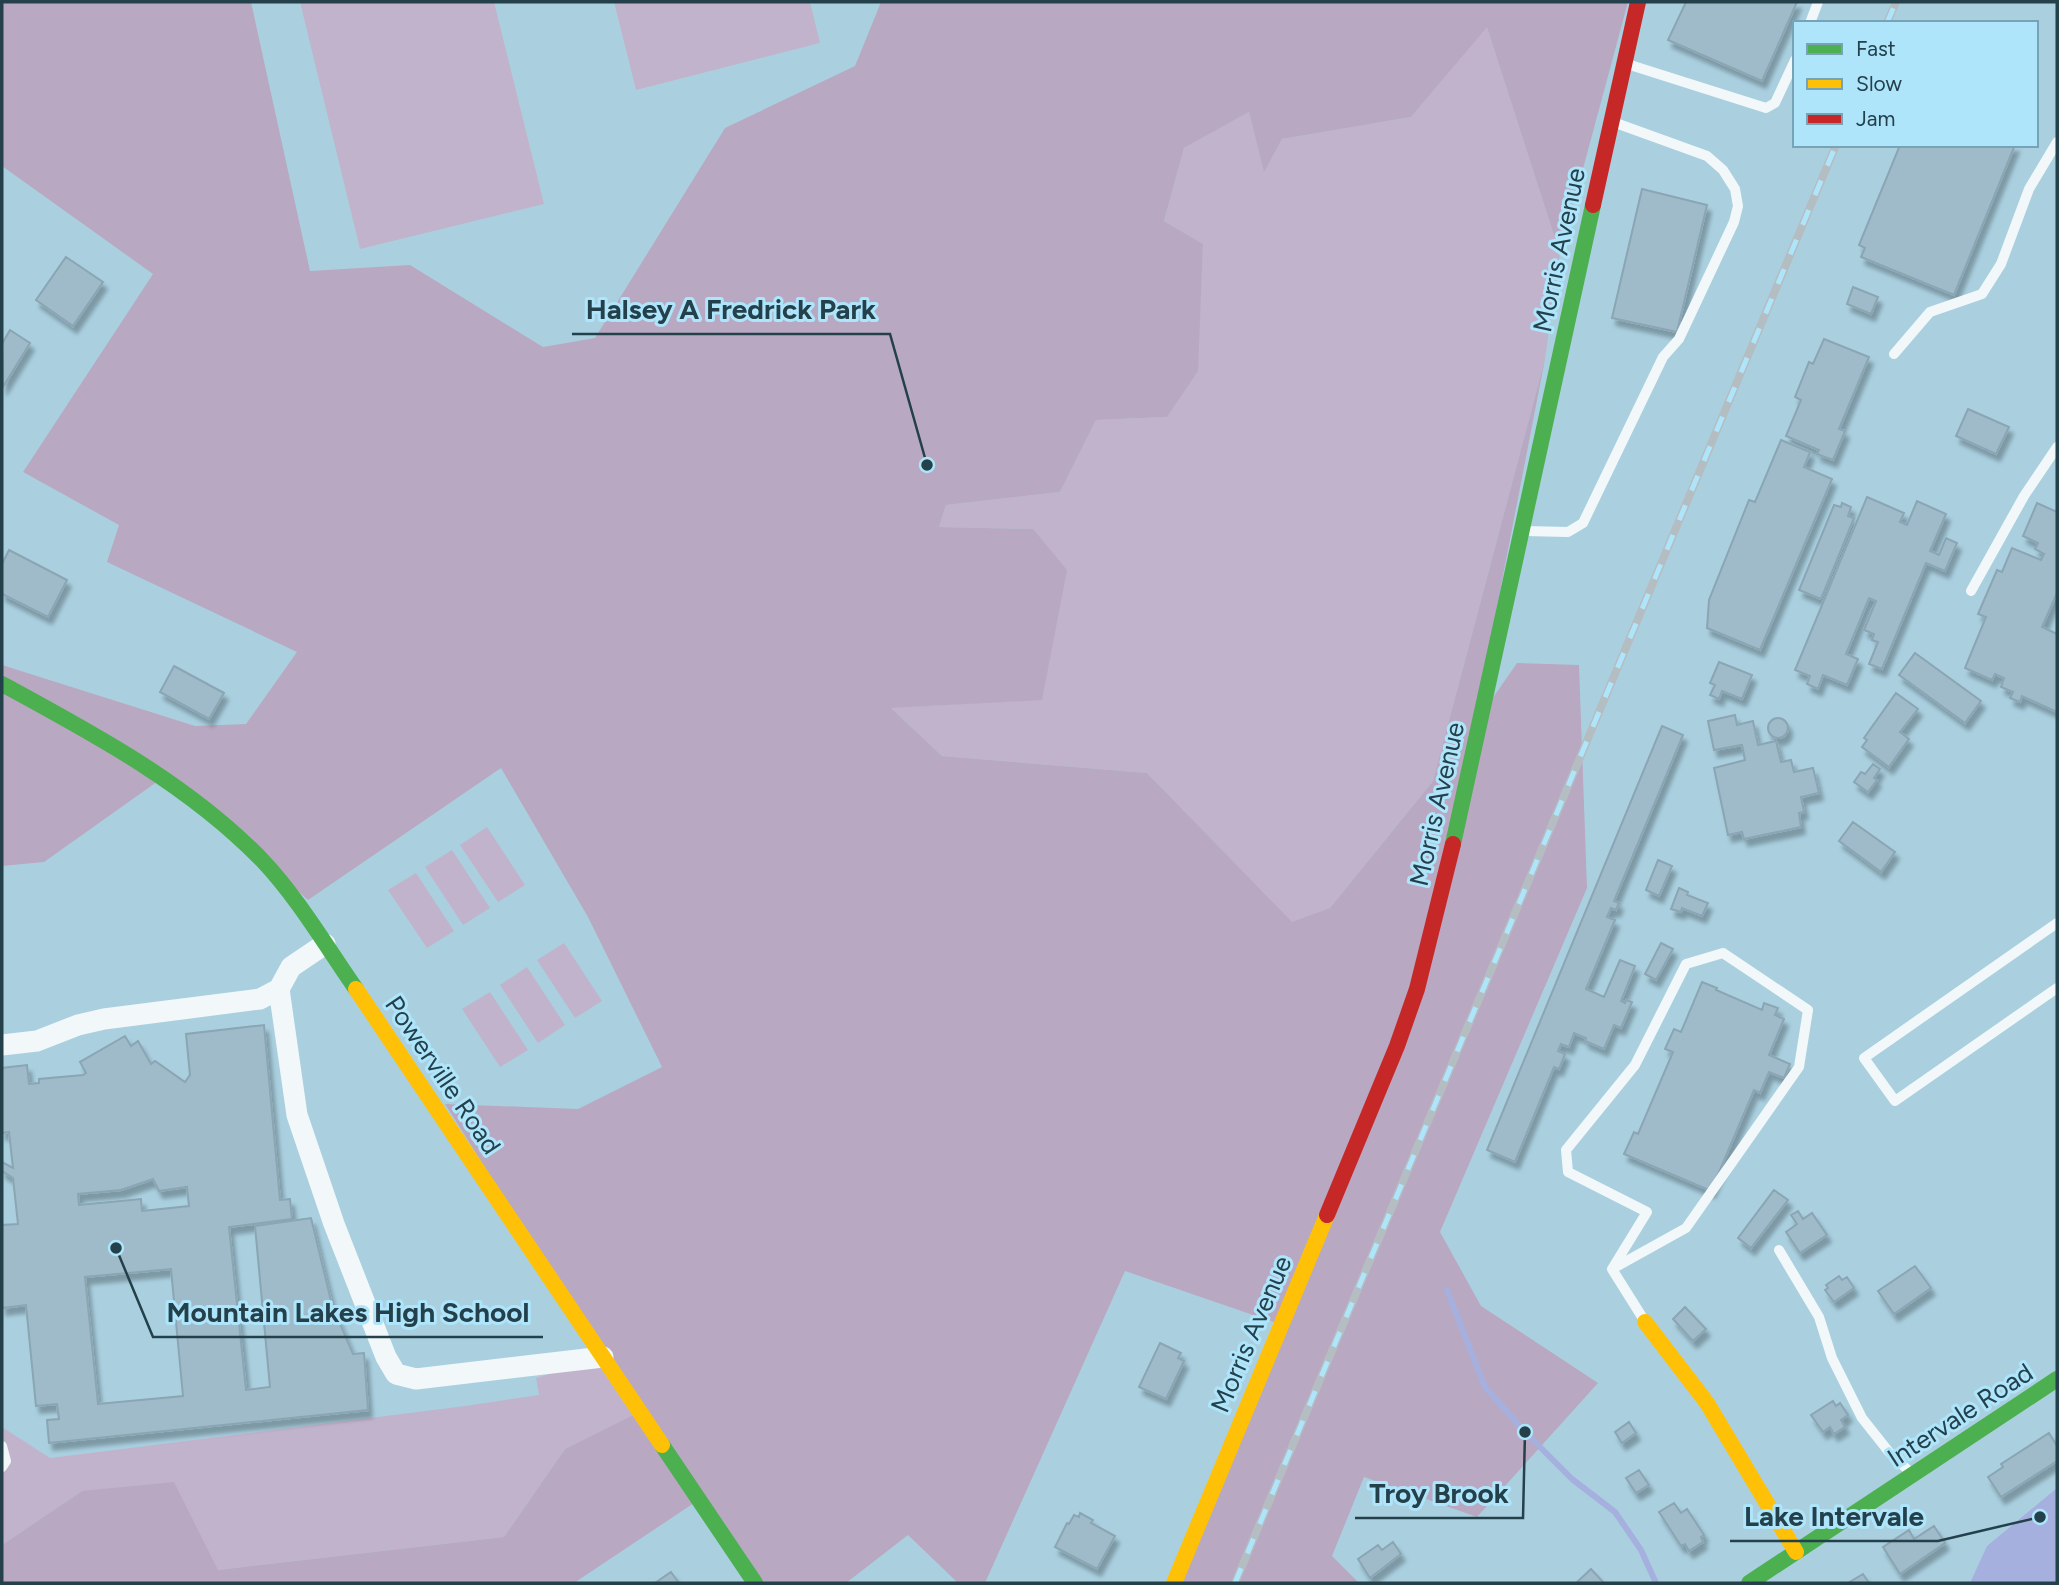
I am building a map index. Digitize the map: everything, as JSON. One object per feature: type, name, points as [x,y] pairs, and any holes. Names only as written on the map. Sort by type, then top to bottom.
[{"type":"street","name":"Morris Avenue","points":[[1174,1583],[1392,1056],[1417,989],[1443,892],[1638,2]]},
{"type":"street","name":"Powerville Road","points":[[2,684],[116,746],[176,786],[223,823],[262,860],[325,944],[755,1583]]},
{"type":"street","points":[[2,1045],[37,1041],[104,1020],[260,999],[279,989],[291,967],[325,944]]},
{"type":"street","points":[[279,989],[297,1115],[337,1232],[386,1357],[396,1374],[416,1379],[603,1357]]},
{"type":"street","points":[[1645,1322],[1707,1403],[1796,1552]]},
{"type":"street","name":"Intervale Road","points":[[1749,1583],[2057,1379]]},
{"type":"lane","points":[[1811,21],[1818,2]]},
{"type":"lane","points":[[1625,63],[1766,108],[1775,103],[1793,64]]},
{"type":"lane","points":[[1522,531],[1568,532],[1583,523],[1662,357],[1679,339],[1734,222],[1738,206],[1735,189],[1723,170],[1707,156],[1612,122]]},
{"type":"lane","points":[[1894,354],[1930,312],[1982,294],[2001,264],[2029,188],[2057,142]]},
{"type":"lane","points":[[1971,591],[2024,496],[2057,447]]},
{"type":"lane","points":[[2057,923],[1864,1058],[1895,1101],[2057,988]]},
{"type":"lane","points":[[1723,953],[1808,1010],[1799,1067],[1686,1228],[1612,1269],[1647,1212],[1568,1172],[1566,1150],[1634,1065],[1686,964],[1723,953]]},
{"type":"lane","points":[[1779,1250],[1819,1317],[1832,1357],[1862,1418],[1889,1452],[1913,1475]]},
{"type":"lane","points":[[1612,1269],[1645,1322]]},
{"type":"lane","points":[[2,1447],[6,1461],[2,1467]]},
{"type":"shaded area","points":[[2,2],[251,2],[310,271],[410,265],[543,347],[595,338],[725,128],[855,66],[881,2],[1628,2],[1560,254],[1487,27],[1411,117],[1282,139],[1264,172],[1249,112],[1184,148],[1164,221],[1203,244],[1198,371],[1167,417],[1096,420],[1060,492],[946,505],[939,527],[1033,529],[1067,570],[1042,700],[891,708],[942,756],[1147,773],[1292,922],[1330,908],[1433,781],[1545,359],[1474,725],[1517,663],[1579,665],[1587,888],[1440,1232],[1481,1306],[1598,1383],[1477,1517],[1364,1477],[1332,1556],[1359,1583],[1176,1583],[1282,1325],[1125,1271],[985,1583],[958,1583],[908,1535],[846,1583],[752,1583],[697,1501],[574,1583],[2,1583],[2,1545],[82,1491],[174,1482],[218,1570],[504,1537],[565,1449],[639,1412],[445,1104],[578,1109],[662,1067],[588,917],[501,768],[308,900],[168,774],[44,862],[2,866],[2,665],[195,726],[246,724],[297,652],[107,562],[119,525],[23,472],[153,274],[2,166]]},
{"type":"shaded area","points":[[300,2],[494,2],[544,204],[360,249]]},
{"type":"shaded area","points":[[614,2],[810,2],[820,43],[636,90]]},
{"type":"shaded area","points":[[1487,26],[1560,254],[1545,359],[1433,781],[1330,908],[1292,923],[1147,773],[942,756],[891,708],[1042,699],[1033,529],[939,527],[946,505],[1060,492],[1096,420],[1167,417],[1197,371],[1203,244],[1164,221],[1184,148],[1249,112],[1264,171],[1282,139],[1411,117]]},
{"type":"shaded area","points":[[487,827],[525,885],[498,902],[460,845]]},
{"type":"shaded area","points":[[452,850],[490,908],[463,925],[425,867]]},
{"type":"shaded area","points":[[416,873],[454,931],[427,948],[388,890]]},
{"type":"shaded area","points":[[564,943],[602,1001],[575,1018],[537,960]]},
{"type":"shaded area","points":[[527,967],[565,1025],[538,1043],[500,985]]},
{"type":"shaded area","points":[[490,992],[528,1050],[500,1067],[462,1009]]},
{"type":"shaded area","points":[[602,1357],[639,1412],[565,1449],[504,1537],[218,1570],[82,1491],[2,1545],[2,1427],[50,1458],[539,1395],[536,1378]]},
{"type":"water","points":[[2057,1488],[2057,1583],[1970,1583],[1987,1546]]},
{"type":"building","points":[[1686,2],[1797,2],[1762,81],[1668,40]]},
{"type":"building","points":[[1899,147],[2014,147],[1954,295],[1861,257],[1865,248],[1859,245]]},
{"type":"building","points":[[1642,189],[1707,205],[1677,332],[1612,318]]},
{"type":"building","points":[[66,257],[103,282],[73,326],[36,300]]},
{"type":"building","points":[[1853,287],[1878,297],[1871,314],[1847,304]]},
{"type":"building","points":[[10,330],[30,343],[3,387],[2,344]]},
{"type":"building","points":[[1824,339],[1869,357],[1839,429],[1845,431],[1833,460],[1817,454],[1819,450],[1786,436],[1801,400],[1795,397],[1809,362],[1813,364]]},
{"type":"building","points":[[1968,409],[2009,427],[1996,454],[1956,436]]},
{"type":"building","points":[[1781,440],[1810,452],[1804,467],[1832,479],[1760,650],[1707,628],[1709,600],[1749,500],[1755,502]]},
{"type":"building","points":[[1867,497],[1904,513],[1900,522],[1907,525],[1917,501],[1946,514],[1930,551],[1939,555],[1946,538],[1957,543],[1945,571],[1926,563],[1882,669],[1869,664],[1878,642],[1872,640],[1874,634],[1864,630],[1876,601],[1869,598],[1846,654],[1858,659],[1847,685],[1823,675],[1818,689],[1807,684],[1810,676],[1795,670]]},
{"type":"building","points":[[1842,503],[1851,507],[1848,516],[1854,518],[1821,599],[1799,590],[1834,505],[1841,507]]},
{"type":"building","points":[[2037,503],[2057,512],[2057,593],[2042,627],[2057,634],[2057,712],[2022,696],[2020,702],[2010,698],[2013,692],[2001,687],[2004,678],[1995,674],[1992,680],[1965,668],[1986,617],[1978,614],[1997,570],[2002,572],[2012,548],[2041,560],[2044,554],[2035,549],[2038,543],[2023,536]]},
{"type":"building","points":[[9,550],[67,580],[48,617],[2,594],[2,564]]},
{"type":"building","points":[[1915,653],[1981,701],[1965,723],[1899,675]]},
{"type":"building","points":[[1719,662],[1752,675],[1742,699],[1722,691],[1719,699],[1710,695],[1715,685],[1710,683]]},
{"type":"building","points":[[174,666],[224,693],[209,719],[160,692]]},
{"type":"building","points":[[1896,693],[1918,709],[1900,732],[1909,739],[1889,767],[1862,747],[1867,740],[1864,738]]},
{"type":"building","points":[[1735,715],[1737,725],[1753,721],[1758,745],[1776,741],[1781,762],[1791,760],[1794,772],[1813,768],[1819,793],[1801,797],[1804,812],[1799,813],[1801,827],[1744,839],[1742,832],[1728,835],[1714,768],[1745,760],[1742,745],[1714,750],[1708,721]]},
{"type":"building","points":[[1774,718],[1782,718],[1788,728],[1782,738],[1774,738],[1768,732],[1768,724]]},
{"type":"building","points":[[1662,726],[1683,735],[1614,901],[1619,903],[1616,910],[1611,908],[1607,917],[1615,920],[1586,989],[1604,997],[1620,960],[1635,966],[1621,1001],[1632,1002],[1621,1028],[1614,1025],[1604,1049],[1574,1033],[1569,1047],[1561,1044],[1558,1051],[1565,1054],[1559,1069],[1554,1067],[1515,1162],[1487,1150]]},
{"type":"building","points":[[1873,764],[1880,769],[1874,778],[1877,780],[1868,792],[1854,782],[1861,772],[1865,774]]},
{"type":"building","points":[[1853,822],[1895,852],[1881,872],[1839,841]]},
{"type":"building","points":[[1658,860],[1672,866],[1659,896],[1646,890]]},
{"type":"building","points":[[1679,888],[1688,892],[1687,895],[1708,903],[1702,916],[1682,908],[1681,912],[1671,909]]},
{"type":"building","points":[[1661,943],[1673,949],[1656,980],[1645,974]]},
{"type":"building","points":[[1702,982],[1762,1010],[1764,1003],[1778,1008],[1775,1015],[1784,1019],[1769,1055],[1790,1064],[1784,1078],[1769,1072],[1760,1093],[1754,1090],[1711,1191],[1624,1154],[1634,1132],[1638,1134],[1673,1052],[1665,1049],[1674,1029],[1681,1032]]},
{"type":"building","points":[[264,1025],[280,1200],[290,1199],[292,1219],[229,1227],[246,1390],[270,1387],[255,1226],[311,1218],[332,1305],[353,1354],[364,1353],[368,1410],[49,1443],[47,1420],[59,1419],[57,1404],[36,1406],[26,1305],[2,1308],[2,1225],[18,1224],[13,1178],[2,1171],[2,1162],[13,1168],[9,1132],[2,1133],[2,1068],[27,1065],[29,1084],[39,1083],[39,1079],[83,1075],[86,1073],[80,1062],[125,1036],[131,1046],[138,1041],[151,1064],[155,1061],[185,1082],[190,1075],[186,1034]],"holes":[[[153,1179],[159,1191],[187,1187],[189,1206],[142,1211],[141,1199],[79,1205],[78,1194],[121,1190]],[[171,1269],[183,1396],[98,1404],[85,1277]]]},
{"type":"building","points":[[1774,1190],[1788,1200],[1751,1248],[1738,1238]]},
{"type":"building","points":[[1798,1211],[1803,1219],[1812,1213],[1827,1235],[1800,1253],[1786,1232],[1797,1224],[1791,1215]]},
{"type":"building","points":[[1915,1266],[1931,1288],[1894,1314],[1878,1291]]},
{"type":"building","points":[[1839,1276],[1842,1280],[1847,1277],[1854,1288],[1834,1302],[1825,1290],[1828,1288],[1826,1285]]},
{"type":"building","points":[[1685,1307],[1706,1329],[1693,1341],[1673,1319]]},
{"type":"building","points":[[1160,1343],[1181,1353],[1178,1358],[1184,1361],[1166,1399],[1139,1387]]},
{"type":"building","points":[[1833,1401],[1836,1406],[1840,1403],[1848,1415],[1841,1420],[1845,1427],[1834,1434],[1830,1427],[1823,1432],[1811,1415]]},
{"type":"building","points":[[1629,1422],[1636,1433],[1622,1443],[1615,1432]]},
{"type":"building","points":[[2049,1433],[2057,1446],[2057,1461],[2001,1497],[1988,1477],[2003,1467],[2001,1464]]},
{"type":"building","points":[[1639,1470],[1649,1485],[1636,1493],[1626,1478]]},
{"type":"building","points":[[1674,1503],[1681,1513],[1687,1509],[1704,1535],[1701,1537],[1703,1542],[1689,1551],[1685,1544],[1681,1546],[1659,1512]]},
{"type":"building","points":[[1080,1513],[1093,1520],[1091,1523],[1115,1536],[1097,1569],[1055,1547],[1067,1523],[1069,1524],[1074,1515],[1079,1517]]},
{"type":"building","points":[[1934,1526],[1945,1543],[1900,1574],[1883,1547],[1909,1530],[1914,1539]]},
{"type":"building","points":[[1393,1542],[1401,1554],[1370,1578],[1358,1559],[1378,1545],[1382,1550]]},
{"type":"building","points":[[1591,1569],[1604,1583],[1576,1583]]},
{"type":"building","points":[[671,1572],[679,1583],[655,1583]]},
{"type":"building","points":[[1863,1574],[1869,1583],[1848,1583]]},
{"type":"waterway","points":[[1447,1290],[1485,1387],[1572,1479],[1615,1512],[1641,1550],[1656,1583]]},
{"type":"railway","points":[[1888,21],[1896,2]]},
{"type":"railway","points":[[1235,1583],[1835,147]]},
{"type":"traffic: fast","points":[[1453,844],[1593,205]]},
{"type":"traffic: fast","points":[[2,684],[139,762],[203,807],[262,860],[288,890],[356,989]]},
{"type":"traffic: fast","points":[[1749,1583],[2057,1379]]},
{"type":"traffic: fast","points":[[662,1445],[755,1583]]},
{"type":"traffic: slow","points":[[356,989],[662,1445]]},
{"type":"traffic: slow","points":[[1174,1583],[1327,1215]]},
{"type":"traffic: slow","points":[[1645,1322],[1707,1403],[1796,1552]]},
{"type":"traffic: jam","points":[[1593,205],[1638,2]]},
{"type":"traffic: jam","points":[[1327,1215],[1397,1046],[1417,989],[1453,844]]},
{"type":"place","name":"Halsey A Fredrick Park","points":[[927,465]]},
{"type":"place","name":"Mountain Lakes High School","points":[[116,1248]]},
{"type":"place","name":"Troy Brook","points":[[1525,1432]]},
{"type":"place","name":"Lake Intervale","points":[[2040,1517]]}]
